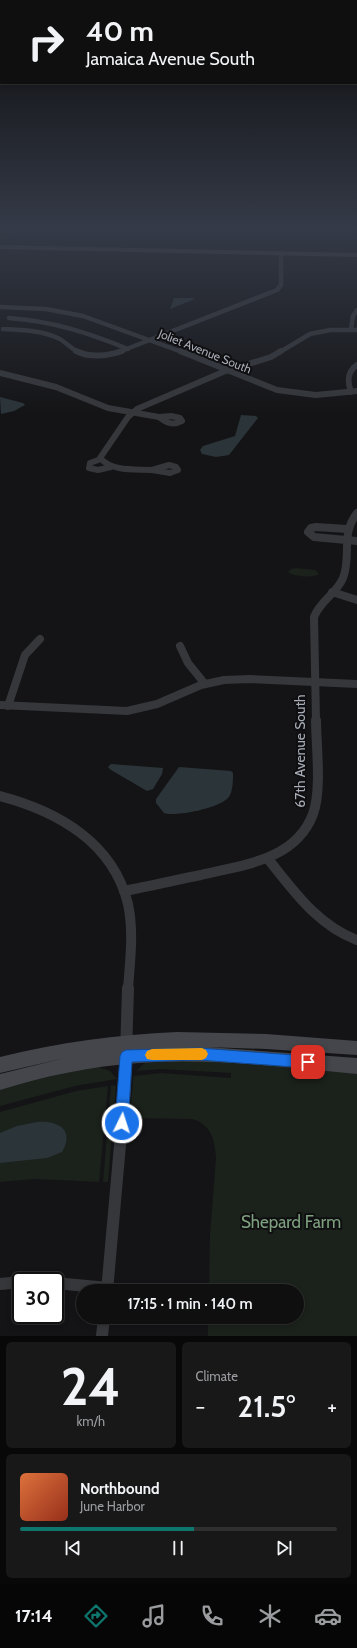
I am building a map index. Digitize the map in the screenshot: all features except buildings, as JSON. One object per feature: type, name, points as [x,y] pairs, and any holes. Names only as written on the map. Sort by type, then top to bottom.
[{"type":"main road","points":[[0,1082],[126,1048],[174,1038],[231,1039],[357,1048]]},
{"type":"main road","points":[[0,1065],[63,1049],[126,1048],[357,1066]]},
{"type":"street","points":[[3,329],[25,330],[48,334],[62,340],[77,352],[87,354],[111,354],[278,289]]},
{"type":"street","name":"Joliet Avenue South","points":[[0,307],[70,312],[199,358],[260,384],[290,393],[316,395],[354,392]]},
{"type":"street","points":[[0,335],[15,307]]},
{"type":"street","points":[[101,459],[102,454],[132,413],[146,403],[228,371],[275,355],[310,334],[326,330],[354,330],[353,316],[357,310]]},
{"type":"street","points":[[9,318],[39,320],[62,324],[128,348]]},
{"type":"street","points":[[354,392],[348,378],[349,373],[357,365]]},
{"type":"street","points":[[0,372],[56,387],[102,406],[159,417]]},
{"type":"street","points":[[101,459],[90,463],[89,468],[98,470],[111,467],[152,470]]},
{"type":"street","points":[[101,459],[111,467]]},
{"type":"street","name":"67th Avenue South","points":[[124,891],[268,859],[297,839],[309,826],[315,811],[317,785],[314,617],[318,606],[332,592],[343,577],[347,529],[357,512]]},
{"type":"street","points":[[347,529],[316,527],[311,528],[308,532],[314,537],[357,541]]},
{"type":"street","points":[[332,592],[357,600]]},
{"type":"street","points":[[40,639],[25,655],[4,705],[104,711],[134,710],[164,702],[205,684],[240,679],[357,684]]},
{"type":"street","points":[[180,646],[188,663],[205,684]]},
{"type":"street","points":[[0,796],[21,801],[47,811],[85,835],[105,855],[124,891],[130,926],[126,1048],[107,1284]]},
{"type":"street","points":[[268,859],[320,919],[334,930],[357,940]]},
{"type":"street","points":[[0,1284],[12,1283]]},
{"type":"street","points":[[64,1284],[76,1285]]},
{"type":"street","points":[[102,1336],[103,1324]]},
{"type":"green space","points":[[297,568],[315,570],[319,574],[304,576],[294,575],[288,572],[291,569]]},
{"type":"green space","name":"Shepard Farm","points":[[172,1058],[357,1071],[357,1336],[208,1336],[208,1324],[304,1324],[304,1284],[209,1284],[210,1235],[216,1158],[213,1139],[208,1129],[204,1125],[192,1119],[130,1118],[133,1080],[134,1076],[161,1073],[231,1078],[231,1073],[161,1069],[136,1071],[147,1061]]},
{"type":"green space","points":[[95,1066],[110,1071],[117,1079],[75,1086],[0,1106],[0,1087]]},
{"type":"green space","points":[[111,1085],[116,1086],[108,1182],[103,1182]]},
{"type":"green space","points":[[108,1086],[99,1182],[35,1179],[0,1182],[0,1112],[76,1091]]},
{"type":"shaded area","points":[[174,298],[193,298],[195,299],[170,309]]},
{"type":"shaded area","points":[[0,397],[23,403],[25,405],[14,411],[1,414]]},
{"type":"shaded area","points":[[241,415],[256,416],[258,418],[229,455],[216,457],[202,454],[200,450],[203,446],[235,436]]},
{"type":"shaded area","points":[[111,764],[163,768],[162,774],[153,789],[147,791],[111,770],[108,767]]},
{"type":"shaded area","points":[[179,767],[231,771],[233,773],[233,783],[230,796],[223,802],[197,811],[178,814],[164,813],[156,803],[156,799]]},
{"type":"shaded area","points":[[37,1122],[52,1123],[62,1128],[67,1138],[62,1152],[47,1158],[0,1163],[0,1133],[17,1126]]},
{"type":"slow traffic","points":[[152,1055],[202,1054]]},
{"type":"route","points":[[122,1123],[126,1056],[199,1054],[308,1062]]}]
